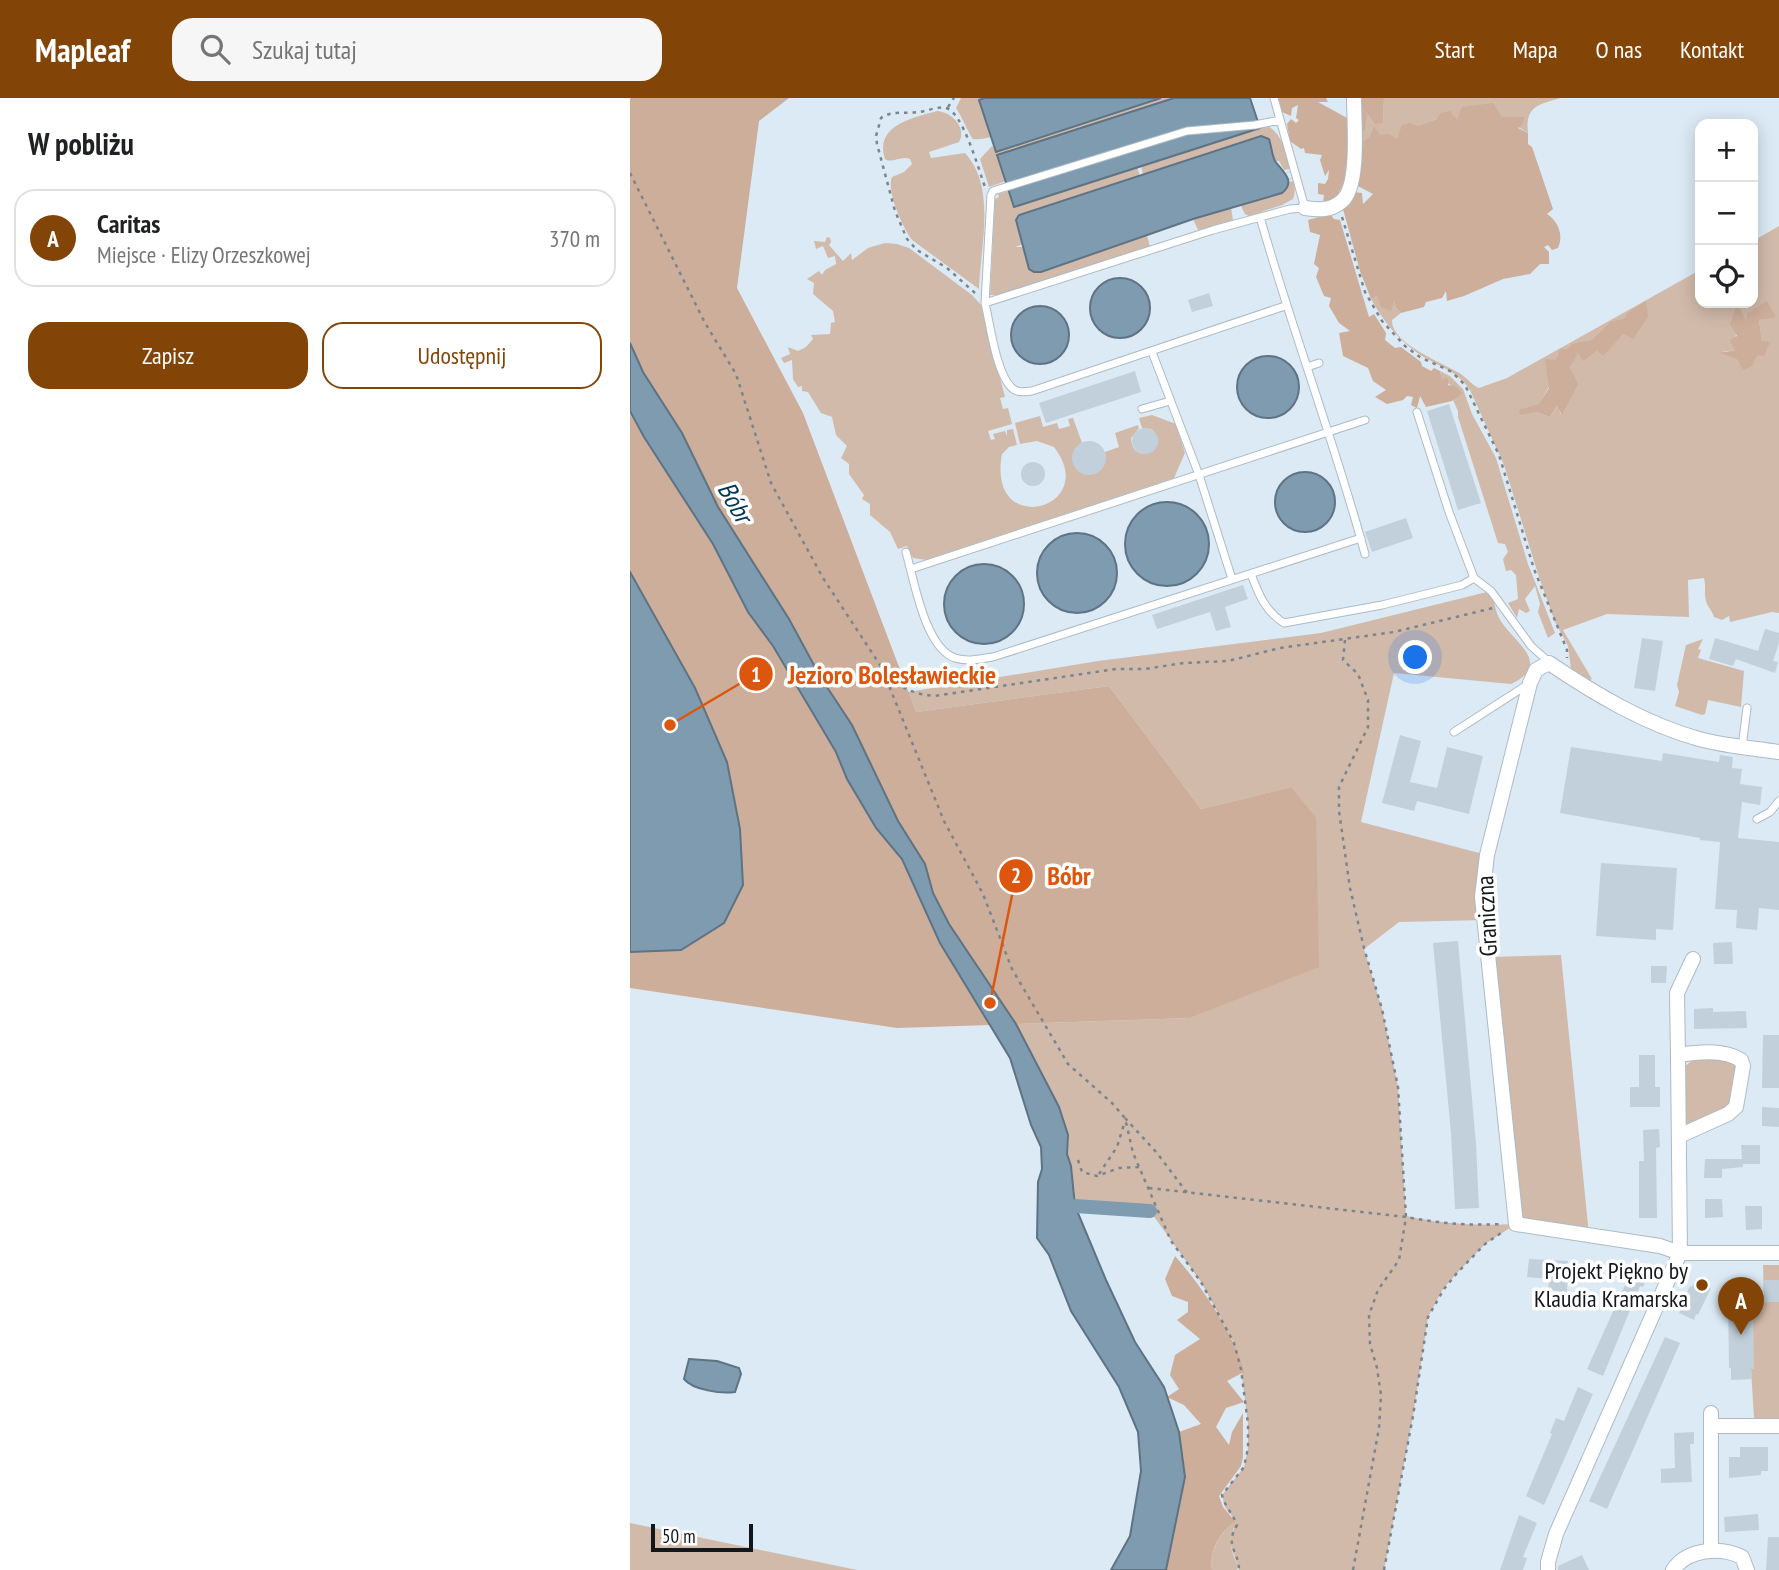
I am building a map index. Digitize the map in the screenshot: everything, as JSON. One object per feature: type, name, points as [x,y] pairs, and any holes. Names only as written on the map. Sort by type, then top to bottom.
[{"type":"street","points":[[1305,208],[1325,209],[1339,204],[1345,198],[1352,182],[1354,98]]},
{"type":"street","points":[[1549,663],[1620,706],[1662,726],[1699,739],[1779,752]]},
{"type":"street","name":"Graniczna","points":[[1516,1224],[1482,897],[1486,855],[1530,683],[1536,670],[1549,663]]},
{"type":"street","points":[[1548,1570],[1556,1534],[1680,1253],[1677,993],[1693,960]]},
{"type":"street","points":[[1678,1055],[1695,1052],[1731,1054],[1741,1060],[1742,1066],[1737,1107],[1728,1114],[1679,1136]]},
{"type":"street","points":[[1516,1224],[1660,1246],[1680,1253],[1779,1253]]},
{"type":"street","points":[[1711,1551],[1711,1420],[1779,1426]]},
{"type":"street","points":[[1673,1570],[1681,1560],[1691,1554],[1711,1551],[1733,1552],[1742,1557],[1747,1570]]},
{"type":"lane","points":[[985,303],[1260,217],[1305,208],[1274,98]]},
{"type":"lane","points":[[1280,120],[1187,131],[992,192],[985,303],[1003,375],[1012,389],[1020,392],[1032,391],[1285,306]]},
{"type":"lane","points":[[1260,217],[1285,306],[1307,367],[1365,554]]},
{"type":"lane","points":[[1152,352],[1199,475],[1232,579]]},
{"type":"lane","points":[[1307,367],[1319,363]]},
{"type":"lane","points":[[1142,408],[1170,401]]},
{"type":"lane","points":[[1417,412],[1449,512],[1474,578],[1491,591],[1531,646],[1549,663]]},
{"type":"lane","points":[[911,569],[1365,420]]},
{"type":"lane","points":[[906,552],[932,637],[944,653],[967,660],[993,657],[1361,538]]},
{"type":"lane","points":[[1251,574],[1271,615],[1284,623],[1382,605],[1462,584],[1474,578]]},
{"type":"lane","points":[[1454,732],[1530,683]]},
{"type":"lane","points":[[1742,747],[1747,708]]},
{"type":"lane","points":[[1757,819],[1770,812],[1779,801]]},
{"type":"path","points":[[947,108],[954,98]]},
{"type":"path","points":[[985,303],[947,268],[917,250],[907,239],[895,211],[877,144],[878,123],[886,115],[947,108],[954,112],[985,186],[992,192]]},
{"type":"path","points":[[1339,204],[1363,286],[1382,321],[1405,346],[1420,357],[1452,372],[1465,385],[1499,455],[1534,569],[1567,650],[1567,675]]},
{"type":"path","points":[[1346,640],[1343,660],[1358,674],[1368,700],[1368,727],[1339,788],[1339,811],[1353,900],[1382,1009],[1398,1087],[1406,1217],[1399,1260],[1378,1290],[1369,1315],[1370,1344],[1381,1395],[1380,1427],[1353,1570]]},
{"type":"path","points":[[880,665],[944,821],[983,894],[1012,969],[1068,1063],[1112,1103],[1149,1143],[1188,1194]]},
{"type":"path","points":[[1125,1118],[1133,1153],[1171,1241],[1201,1282],[1222,1318],[1234,1343],[1241,1369],[1248,1424],[1248,1448],[1244,1467],[1222,1495],[1225,1507],[1237,1525],[1231,1535],[1231,1545],[1240,1570]]},
{"type":"path","points":[[1097,1177],[1117,1147],[1125,1118]]},
{"type":"path","points":[[1078,1160],[1082,1172],[1097,1177],[1119,1168],[1139,1167]]},
{"type":"path","points":[[1149,1188],[1406,1217],[1436,1223],[1479,1226],[1516,1224]]},
{"type":"path","points":[[1384,1570],[1413,1416],[1428,1317],[1457,1273],[1485,1244],[1516,1224]]},
{"type":"shaded area","points":[[630,98],[789,98],[759,121],[737,288],[803,413],[916,712],[1109,686],[1201,809],[1291,787],[1316,818],[1319,967],[1189,1018],[1016,1024],[948,923],[933,893],[925,864],[897,822],[881,785],[789,620],[718,507],[682,433],[642,371],[630,343]]},
{"type":"shaded area","points":[[961,98],[984,98],[979,100],[991,137],[972,138],[956,108]]},
{"type":"shaded area","points":[[1161,98],[1174,98],[998,155],[1006,181],[989,187],[980,159],[992,146],[997,151]]},
{"type":"shaded area","points":[[1278,98],[1326,98],[1328,102],[1318,102],[1347,118],[1348,167],[1337,198],[1323,203],[1324,195],[1318,194],[1318,183],[1325,184],[1329,170],[1325,176],[1320,160],[1322,155],[1305,153],[1304,148],[1301,149],[1290,141],[1287,124],[1291,119],[1296,123],[1299,120],[1296,118],[1298,105],[1292,108],[1291,116],[1282,112]]},
{"type":"shaded area","points":[[1358,98],[1384,98],[1383,123],[1375,124],[1367,113],[1365,130],[1359,135]]},
{"type":"shaded area","points":[[1384,98],[1560,98],[1539,105],[1531,112],[1528,133],[1502,117],[1496,110],[1457,121],[1437,119],[1417,126],[1397,140],[1380,136],[1374,127],[1369,137],[1359,144],[1359,135],[1367,112],[1383,123]]},
{"type":"shaded area","points":[[1493,103],[1502,117],[1524,117],[1518,128],[1528,133],[1528,144],[1532,147],[1553,209],[1547,214],[1559,229],[1558,248],[1552,250],[1548,245],[1544,247],[1549,252],[1549,264],[1540,264],[1530,274],[1503,279],[1464,296],[1447,301],[1446,291],[1442,298],[1426,302],[1424,307],[1401,313],[1394,300],[1391,311],[1381,307],[1377,295],[1371,299],[1360,271],[1343,209],[1352,199],[1354,192],[1362,193],[1363,204],[1373,194],[1356,185],[1359,144],[1369,137],[1374,126],[1380,135],[1389,134],[1397,139],[1402,125],[1410,123],[1417,126],[1437,119],[1440,113],[1450,111],[1457,120],[1462,107]]},
{"type":"shaded area","points":[[937,111],[948,114],[957,122],[961,137],[959,142],[929,152],[931,158],[965,153],[975,167],[981,183],[984,218],[979,289],[912,240],[893,200],[892,177],[904,172],[912,164],[907,158],[891,161],[885,159],[885,138],[890,131],[907,120]]},
{"type":"shaded area","points":[[1269,127],[1285,149],[1294,181],[1288,179],[1293,178],[1291,172],[1285,173],[1291,171],[1290,169],[1284,170],[1279,161],[1275,161],[1269,139],[1261,136],[1143,174],[1141,166],[1217,132]]},
{"type":"shaded area","points":[[1137,167],[1140,176],[1019,215],[1016,220],[1023,244],[1015,247],[1023,247],[1032,270],[1041,272],[1147,235],[1150,247],[990,295],[995,199],[999,197],[998,194],[1009,191],[1015,207]]},
{"type":"shaded area","points":[[1294,181],[1293,199],[1282,205],[1249,216],[1240,204],[1282,193],[1289,182]]},
{"type":"shaded area","points":[[1231,207],[1233,221],[1198,230],[1193,219]]},
{"type":"shaded area","points":[[1330,214],[1334,219],[1340,220],[1369,317],[1374,314],[1386,333],[1385,340],[1395,348],[1401,347],[1421,362],[1422,366],[1431,371],[1434,368],[1440,371],[1442,379],[1448,378],[1448,385],[1455,386],[1463,393],[1452,401],[1426,407],[1420,396],[1417,408],[1411,405],[1413,397],[1407,396],[1403,400],[1387,404],[1375,397],[1386,390],[1373,381],[1368,368],[1343,356],[1339,333],[1350,331],[1339,323],[1329,306],[1331,298],[1324,296],[1316,277],[1319,268],[1314,264],[1320,235],[1310,232],[1308,220]]},
{"type":"shaded area","points":[[1779,226],[1779,613],[1772,612],[1730,622],[1729,616],[1722,620],[1714,617],[1707,603],[1704,578],[1688,580],[1689,617],[1607,614],[1563,630],[1592,679],[1589,681],[1571,669],[1568,646],[1555,622],[1539,577],[1504,465],[1470,390],[1454,374],[1406,344],[1387,323],[1371,299],[1377,294],[1394,298],[1396,308],[1401,313],[1392,320],[1400,337],[1479,388],[1507,378],[1695,273],[1695,308],[1737,308],[1735,350],[1722,352],[1757,354],[1769,342],[1762,342],[1759,320],[1776,316],[1746,322],[1739,308],[1758,308],[1758,238]],"holes":[[[1646,302],[1624,334],[1603,355],[1597,351],[1583,362],[1578,352],[1570,368],[1561,415],[1558,405],[1550,417],[1535,412],[1573,343],[1591,340],[1609,323],[1625,318],[1628,313]]]},
{"type":"shaded area","points":[[827,237],[831,242],[829,245],[843,261],[851,253],[852,260],[868,248],[885,243],[909,248],[972,295],[981,305],[1005,397],[1000,398],[1003,409],[1008,408],[1012,424],[988,431],[991,440],[995,439],[993,434],[1005,431],[1007,436],[1007,430],[1013,429],[1017,445],[1009,447],[1002,454],[1002,481],[1010,498],[1024,506],[1040,506],[1054,499],[1064,486],[1065,469],[1054,447],[1037,441],[1020,444],[1015,423],[1040,416],[1043,427],[1057,423],[1059,429],[1070,426],[1068,419],[1073,418],[1082,443],[1075,450],[1073,463],[1077,469],[1089,474],[1103,466],[1105,452],[1119,447],[1115,433],[1138,425],[1139,428],[1131,438],[1133,447],[1144,454],[1155,449],[1157,436],[1151,429],[1142,428],[1139,418],[1152,415],[1176,424],[1185,453],[1174,478],[926,560],[913,558],[907,546],[898,549],[890,532],[870,515],[870,504],[862,499],[864,495],[849,474],[849,464],[841,458],[847,446],[836,435],[832,417],[821,413],[808,392],[802,391],[802,386],[798,387],[793,379],[792,360],[784,363],[781,358],[790,354],[788,347],[798,351],[806,347],[813,339],[811,335],[830,334],[831,323],[835,322],[833,311],[813,294],[814,283],[807,279],[819,271],[822,275],[836,264],[835,256],[828,258],[823,246],[816,249],[814,241],[825,242]]},
{"type":"shaded area","points":[[1646,301],[1648,317],[1633,339],[1624,334],[1603,356],[1597,351],[1583,362],[1578,353],[1570,368],[1578,384],[1562,415],[1557,406],[1550,417],[1535,412],[1520,415],[1519,410],[1539,404],[1549,388],[1545,359],[1556,360],[1560,349],[1568,349],[1573,343],[1591,340],[1610,322],[1625,318],[1627,313]]},
{"type":"shaded area","points":[[1767,301],[1776,317],[1759,320],[1762,341],[1770,342],[1764,356],[1757,355],[1752,366],[1743,370],[1737,359],[1720,353],[1735,350],[1730,340],[1737,336],[1730,324],[1736,308],[1739,308],[1746,320],[1747,314]]},
{"type":"shaded area","points":[[1440,371],[1450,376],[1463,389],[1472,414],[1496,458],[1528,564],[1555,633],[1548,638],[1538,612],[1540,604],[1535,586],[1525,599],[1530,611],[1526,613],[1519,609],[1517,618],[1508,603],[1518,599],[1516,575],[1511,570],[1506,571],[1503,559],[1508,552],[1505,544],[1498,543],[1458,417],[1453,400],[1462,392],[1442,380]]},
{"type":"shaded area","points":[[630,411],[713,544],[748,612],[773,646],[836,752],[857,797],[876,827],[902,859],[940,943],[990,1025],[897,1028],[630,988],[630,952],[681,950],[724,923],[727,762],[695,688],[630,572]]},
{"type":"shaded area","points":[[1491,591],[1496,612],[1526,652],[1530,660],[1529,668],[1524,676],[1511,684],[1394,673],[1361,822],[1487,855],[1485,920],[1399,922],[1364,949],[1382,1009],[1398,1087],[1406,1216],[1461,1224],[1516,1224],[1485,1244],[1457,1273],[1443,1289],[1428,1317],[1413,1416],[1384,1570],[1239,1570],[1231,1545],[1237,1570],[1212,1570],[1212,1556],[1217,1542],[1235,1520],[1225,1507],[1222,1495],[1244,1467],[1248,1448],[1248,1424],[1241,1369],[1234,1343],[1201,1282],[1150,1211],[1075,1206],[1072,1170],[1067,1154],[1068,1135],[1059,1107],[1016,1024],[1189,1018],[1291,787],[1201,809],[1109,686],[916,712],[908,692],[1098,661],[1321,633]]},
{"type":"shaded area","points":[[1703,639],[1698,649],[1701,650],[1698,658],[1744,671],[1741,707],[1708,700],[1705,714],[1702,715],[1675,706],[1686,645]]},
{"type":"shaded area","points":[[1561,955],[1589,1235],[1516,1224],[1489,957]]},
{"type":"shaded area","points":[[1696,1058],[1727,1059],[1735,1064],[1736,1069],[1730,1106],[1687,1125],[1685,1066]]},
{"type":"shaded area","points":[[1175,1256],[1216,1311],[1240,1358],[1244,1372],[1227,1381],[1244,1402],[1226,1408],[1216,1427],[1229,1445],[1232,1432],[1243,1413],[1241,1466],[1219,1496],[1223,1507],[1235,1521],[1217,1542],[1212,1556],[1212,1570],[1166,1570],[1185,1477],[1179,1432],[1201,1424],[1184,1405],[1167,1397],[1179,1389],[1170,1375],[1175,1355],[1200,1339],[1177,1320],[1188,1312],[1188,1302],[1172,1296],[1165,1279]]},
{"type":"shaded area","points":[[1763,1265],[1779,1265],[1779,1418],[1754,1418],[1751,1369],[1753,1301],[1764,1302]]},
{"type":"shaded area","points":[[630,1523],[857,1570],[630,1570]]},
{"type":"water","points":[[1161,98],[996,152],[979,100]]},
{"type":"water","points":[[1174,98],[1250,98],[1260,128],[1014,207],[997,155]]},
{"type":"water","points":[[1261,136],[1269,139],[1275,161],[1288,180],[1282,193],[1193,219],[1041,272],[1029,269],[1016,220],[1019,215]]},
{"type":"water","points":[[1114,278],[1126,278],[1145,291],[1150,308],[1148,320],[1137,333],[1126,338],[1114,338],[1095,325],[1090,314],[1090,302],[1103,283]]},
{"type":"water","points":[[1034,306],[1046,306],[1061,314],[1069,329],[1069,341],[1061,356],[1046,364],[1034,364],[1019,356],[1011,341],[1011,329],[1019,314]]},
{"type":"water","points":[[630,343],[643,372],[682,433],[718,507],[852,725],[898,821],[925,864],[933,893],[949,924],[1016,1024],[1059,1107],[1068,1135],[1067,1154],[1071,1166],[1075,1206],[1135,1342],[1164,1387],[1179,1432],[1185,1477],[1166,1570],[1111,1570],[1130,1536],[1141,1471],[1138,1432],[1119,1387],[1071,1311],[1049,1255],[1037,1238],[1041,1147],[1031,1125],[1010,1058],[940,943],[902,859],[876,828],[847,779],[836,752],[773,646],[748,612],[713,544],[630,411]]},
{"type":"water","points":[[1268,356],[1290,365],[1299,387],[1290,409],[1268,418],[1246,409],[1237,387],[1246,365]]},
{"type":"water","points":[[1305,472],[1322,477],[1330,485],[1335,502],[1330,519],[1322,527],[1305,532],[1288,527],[1280,519],[1275,502],[1280,485],[1288,477]]},
{"type":"water","points":[[1167,502],[1190,509],[1202,521],[1209,544],[1202,567],[1190,579],[1167,586],[1144,579],[1132,567],[1125,544],[1132,521],[1144,509]]},
{"type":"water","points":[[1069,533],[1085,533],[1106,544],[1117,565],[1117,581],[1106,602],[1085,613],[1069,613],[1055,607],[1043,595],[1037,581],[1037,565],[1043,551],[1055,539]]},
{"type":"water","points":[[984,564],[999,567],[1012,576],[1021,589],[1024,604],[1021,619],[1012,632],[999,641],[984,644],[969,641],[956,632],[947,619],[944,604],[947,589],[956,576],[969,567]]},
{"type":"water","points":[[630,572],[695,688],[727,762],[740,829],[743,885],[724,923],[681,950],[630,952]]},
{"type":"water","points":[[689,1359],[717,1361],[739,1368],[741,1374],[735,1392],[708,1390],[688,1383],[684,1379]]},
{"type":"building","points":[[1209,293],[1213,306],[1192,312],[1188,300]]},
{"type":"building","points":[[1135,371],[1141,392],[1046,423],[1039,403]]},
{"type":"building","points":[[1449,404],[1481,503],[1458,510],[1427,411]]},
{"type":"building","points":[[1145,428],[1154,432],[1158,441],[1154,450],[1145,454],[1136,450],[1132,441],[1136,432]]},
{"type":"building","points":[[1089,441],[1101,446],[1106,458],[1101,470],[1089,475],[1077,470],[1072,458],[1077,446]]},
{"type":"building","points":[[1033,462],[1041,466],[1045,474],[1041,482],[1033,486],[1025,482],[1021,474],[1025,466]]},
{"type":"building","points":[[1406,518],[1413,538],[1372,552],[1365,532]]},
{"type":"building","points":[[1243,585],[1248,599],[1225,607],[1231,627],[1216,631],[1210,612],[1157,629],[1152,615]]},
{"type":"building","points":[[1765,629],[1779,633],[1773,661],[1778,662],[1775,673],[1736,659],[1733,666],[1709,659],[1715,638],[1758,651]]},
{"type":"building","points":[[1642,638],[1663,641],[1655,691],[1634,688]]},
{"type":"building","points":[[1400,735],[1421,741],[1410,782],[1437,788],[1447,747],[1483,756],[1469,814],[1417,801],[1414,811],[1382,803]]},
{"type":"building","points":[[1571,747],[1662,761],[1663,753],[1719,762],[1720,755],[1733,757],[1732,768],[1742,769],[1740,784],[1762,787],[1760,805],[1742,802],[1738,838],[1779,842],[1779,910],[1759,908],[1757,930],[1736,928],[1737,910],[1715,909],[1720,842],[1560,813]]},
{"type":"building","points":[[1601,863],[1677,868],[1673,930],[1656,929],[1656,940],[1596,936]]},
{"type":"building","points":[[1458,941],[1479,1208],[1455,1209],[1451,1133],[1433,943]]},
{"type":"building","points":[[1732,942],[1733,964],[1714,964],[1713,943]]},
{"type":"building","points":[[1651,966],[1667,966],[1666,983],[1651,983]]},
{"type":"building","points":[[1713,1008],[1713,1012],[1746,1011],[1747,1028],[1694,1029],[1694,1009]]},
{"type":"building","points":[[1763,1035],[1779,1035],[1779,1088],[1762,1088]]},
{"type":"building","points":[[1639,1055],[1655,1055],[1655,1087],[1660,1087],[1660,1107],[1630,1107],[1630,1087],[1639,1087]]},
{"type":"building","points":[[1762,1107],[1779,1108],[1779,1127],[1762,1126]]},
{"type":"building","points":[[1659,1129],[1660,1147],[1656,1148],[1657,1218],[1639,1218],[1639,1161],[1644,1161],[1643,1130]]},
{"type":"building","points":[[1741,1145],[1760,1145],[1760,1164],[1743,1164],[1743,1167],[1722,1169],[1722,1178],[1704,1178],[1705,1159],[1742,1159]]},
{"type":"building","points":[[1705,1199],[1722,1199],[1723,1217],[1705,1218]]},
{"type":"building","points":[[1745,1206],[1762,1206],[1762,1229],[1746,1230]]},
{"type":"building","points":[[1529,1259],[1568,1261],[1567,1292],[1548,1290],[1549,1279],[1527,1277]]},
{"type":"building","points":[[1635,1263],[1651,1269],[1643,1287],[1640,1286],[1603,1376],[1587,1369]]},
{"type":"building","points":[[1695,1280],[1711,1288],[1694,1320],[1679,1313]]},
{"type":"building","points":[[1764,1280],[1779,1280],[1779,1302],[1764,1302]]},
{"type":"building","points":[[1753,1301],[1752,1379],[1731,1380],[1728,1302]]},
{"type":"building","points":[[1665,1337],[1680,1343],[1607,1509],[1589,1501]]},
{"type":"building","points":[[1578,1387],[1593,1394],[1544,1505],[1526,1496],[1556,1418],[1564,1421]]},
{"type":"building","points":[[1694,1432],[1694,1444],[1690,1444],[1692,1482],[1661,1483],[1661,1469],[1675,1468],[1674,1433]]},
{"type":"building","points":[[1740,1447],[1768,1447],[1768,1471],[1761,1471],[1761,1475],[1729,1478],[1729,1457],[1740,1457]]},
{"type":"building","points":[[1758,1514],[1759,1530],[1725,1532],[1724,1517]]},
{"type":"building","points":[[1519,1515],[1537,1523],[1523,1557],[1527,1558],[1523,1570],[1500,1570]]},
{"type":"building","points":[[1768,1537],[1779,1537],[1779,1570],[1766,1570]]},
{"type":"building","points":[[1582,1555],[1589,1570],[1558,1570],[1558,1566]]},
{"type":"waterway","points":[[1075,1206],[1150,1211]]},
{"type":"place","name":"Jezioro Bolesławieckie","points":[[670,725]]},
{"type":"place","name":"Bóbr","points":[[990,1003]]},
{"type":"place","name":"Projekt Piękno by Klaudia Kramarska","points":[[1702,1285]]},
{"type":"place","name":"Caritas","points":[[1741,1335]]}]
